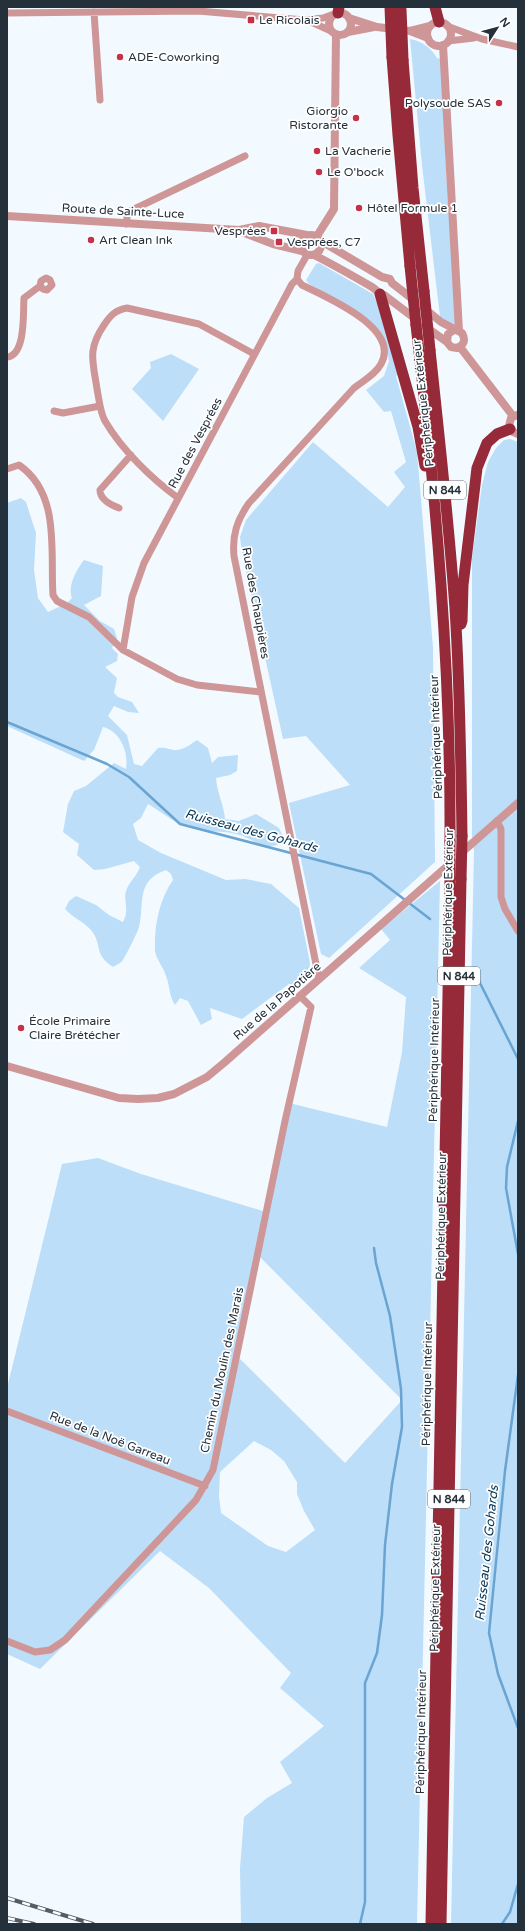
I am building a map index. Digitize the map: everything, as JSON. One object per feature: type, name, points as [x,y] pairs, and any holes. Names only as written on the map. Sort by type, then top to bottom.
[{"type":"highway","points":[[435,7],[439,25]]},
{"type":"highway","name":"Périphérique Intérieur","points":[[397,8],[392,57],[398,142],[433,481],[442,588],[448,696],[450,885],[431,1924]]},
{"type":"highway","name":"Périphérique Extérieur","points":[[397,8],[403,60],[413,188],[450,541],[456,631],[461,767],[462,836],[441,1924]]},
{"type":"highway","points":[[380,293],[418,427],[426,470],[433,481]]},
{"type":"highway","points":[[456,631],[462,621],[463,585],[477,468],[487,444],[497,434],[514,431]]},
{"type":"street","points":[[7,14],[206,9],[305,20],[323,18],[337,11],[345,14],[349,18],[377,27],[410,31],[428,38],[433,44],[445,43],[465,38],[482,39]]},
{"type":"street","points":[[337,11],[329,22],[334,33],[334,209],[319,239],[320,250],[308,254],[301,242],[307,235],[312,235],[319,239],[353,258],[382,277],[386,277],[441,322],[457,331],[464,337],[463,344],[460,347],[454,348],[447,342],[448,334],[457,331]]},
{"type":"street","points":[[94,12],[100,100]]},
{"type":"street","points":[[348,32],[351,25],[349,18]]},
{"type":"street","points":[[305,20],[342,35],[348,32],[377,27]]},
{"type":"street","points":[[428,38],[427,31],[439,25]]},
{"type":"street","points":[[439,25],[450,33],[445,43],[457,331]]},
{"type":"street","points":[[410,31],[439,25],[482,39],[518,47]]},
{"type":"street","points":[[126,224],[128,212],[245,156]]},
{"type":"street","name":"Route de Sainte-Luce","points":[[7,216],[238,230],[259,226],[307,235]]},
{"type":"street","name":"Route de Sainte-Luce","points":[[238,230],[273,244],[308,254],[380,293],[447,342]]},
{"type":"street","name":"Rue des Vesprées","points":[[122,650],[132,597],[144,563],[254,354],[292,284],[297,279],[298,271],[308,254]]},
{"type":"street","points":[[382,277],[376,281],[380,293],[391,292],[392,283]]},
{"type":"street","name":"Rue des Chaupières","points":[[297,279],[302,285],[368,322],[379,336],[384,352],[382,362],[377,369],[354,388],[243,511],[236,525],[234,537],[234,556],[260,692],[319,979]]},
{"type":"street","points":[[7,357],[14,354],[21,344],[24,298],[40,286]]},
{"type":"street","points":[[178,498],[131,456],[104,420],[100,406],[92,356],[96,337],[110,316],[118,310],[127,308],[199,324],[254,354]]},
{"type":"street","points":[[460,347],[516,415],[509,423],[514,431]]},
{"type":"street","points":[[54,412],[63,413],[100,406]]},
{"type":"street","points":[[119,508],[110,505],[100,495],[100,490],[131,456]]},
{"type":"street","points":[[7,469],[19,465],[36,482],[46,503],[53,550],[52,591],[55,599],[89,617],[122,650],[186,682],[260,692]]},
{"type":"street","name":"Rue de la Papotière","points":[[7,1066],[119,1098],[158,1098],[174,1094],[207,1076],[300,996],[518,803]]},
{"type":"street","points":[[497,821],[501,829],[501,897],[505,909],[518,931]]},
{"type":"street","name":"Chemin du Moulin des Marais","points":[[7,1641],[35,1652],[50,1650],[65,1640],[196,1500],[213,1470],[285,1121],[311,1007],[300,996]]},
{"type":"street","name":"Rue de la Noë Garreau","points":[[7,1411],[205,1486]]},
{"type":"shaded area","points":[[410,39],[418,41],[426,46],[437,58],[441,59],[447,189],[457,325],[441,325],[422,165]]},
{"type":"shaded area","points":[[319,263],[373,294],[382,314],[399,374],[396,376],[417,452],[433,648],[435,862],[329,958],[321,954],[289,803],[350,785],[306,736],[283,739],[242,553],[240,537],[246,520],[313,442],[388,507],[405,487],[394,472],[406,462],[391,411],[384,412],[366,390],[384,376],[389,361],[386,345],[370,321],[309,284],[306,280],[316,264]]},
{"type":"shaded area","points":[[171,354],[199,369],[163,421],[132,389],[151,368],[150,362]]},
{"type":"shaded area","points":[[510,439],[518,442],[518,1924],[451,1924],[474,852],[472,835],[472,558],[482,485],[488,462],[496,448],[504,440]]},
{"type":"shaded area","points":[[21,498],[26,502],[36,533],[34,570],[38,598],[48,612],[67,603],[72,598],[72,583],[78,568],[84,560],[103,566],[101,596],[84,605],[100,621],[114,629],[117,638],[112,648],[118,654],[117,661],[105,667],[117,678],[114,693],[118,697],[132,702],[139,713],[128,712],[114,706],[108,716],[127,735],[134,764],[142,766],[158,748],[175,750],[180,749],[197,740],[208,748],[212,763],[218,757],[238,755],[237,771],[230,775],[216,778],[225,819],[239,821],[256,814],[279,828],[284,839],[277,845],[268,846],[236,834],[199,830],[175,821],[148,804],[141,818],[133,824],[138,840],[161,853],[226,880],[245,879],[271,884],[299,908],[310,963],[309,971],[292,985],[289,984],[242,1019],[210,1008],[212,1019],[201,1025],[188,1001],[180,998],[175,1005],[173,1002],[165,973],[155,951],[155,932],[158,914],[164,896],[173,880],[171,874],[166,870],[156,875],[145,887],[138,930],[123,960],[113,967],[100,954],[97,940],[91,930],[65,909],[69,901],[76,896],[96,905],[109,915],[123,922],[126,913],[126,891],[140,867],[134,861],[105,869],[94,870],[77,855],[79,844],[63,832],[68,804],[74,791],[86,786],[114,763],[126,769],[127,762],[125,749],[119,738],[109,729],[103,727],[94,750],[84,761],[7,726],[7,503]]},
{"type":"shaded area","points":[[440,881],[417,1924],[241,1924],[240,1868],[244,1817],[267,1798],[292,1783],[280,1762],[324,1726],[280,1688],[291,1673],[209,1588],[160,1551],[40,1669],[7,1654],[7,1388],[62,1164],[98,1158],[141,1174],[266,1212],[289,1103],[387,1127],[402,1052],[406,997],[359,968],[390,940],[381,929]],"holes":[[[258,1255],[402,1400],[345,1463],[237,1356]],[[254,1441],[271,1450],[284,1461],[297,1482],[297,1494],[304,1511],[315,1530],[286,1552],[268,1546],[221,1513],[219,1496],[220,1472]]]},
{"type":"waterway","name":"Ruisseau des Gohards","points":[[7,722],[107,764],[129,777],[180,824],[371,874],[430,919]]},
{"type":"waterway","name":"Ruisseau des Gohards","points":[[474,971],[518,1059]]},
{"type":"waterway","name":"Ruisseau des Gohards","points":[[518,1121],[507,1167],[506,1188],[518,1254]]},
{"type":"waterway","points":[[360,1924],[365,1902],[365,1683],[377,1653],[382,1615],[385,1545],[392,1484],[402,1427],[401,1389],[390,1316],[376,1263],[374,1248]]},
{"type":"waterway","name":"Ruisseau des Gohards","points":[[518,1375],[505,1471],[489,1633],[498,1674],[518,1728]]},
{"type":"waterway","points":[[502,1924],[510,1912],[518,1884]]},
{"type":"railway","points":[[7,1898],[93,1924]]},
{"type":"railway","points":[[7,1918],[34,1924]]},
{"type":"place","name":"Le Ricolais","points":[[251,20]]},
{"type":"place","name":"ADE-Coworking","points":[[120,57]]},
{"type":"place","name":"Polysoude SAS","points":[[499,103]]},
{"type":"place","name":"Giorgio Ristorante","points":[[356,118]]},
{"type":"place","name":"La Vacherie","points":[[317,151]]},
{"type":"place","name":"Le O'bock","points":[[319,172]]},
{"type":"place","name":"Hôtel Formule 1","points":[[359,208]]},
{"type":"place","name":"Vesprées","points":[[274,231]]},
{"type":"place","name":"Art Clean Ink","points":[[91,240]]},
{"type":"place","name":"Vesprées, C7","points":[[279,242]]},
{"type":"place","name":"École Primaire Claire Brétécher","points":[[21,1028]]}]
